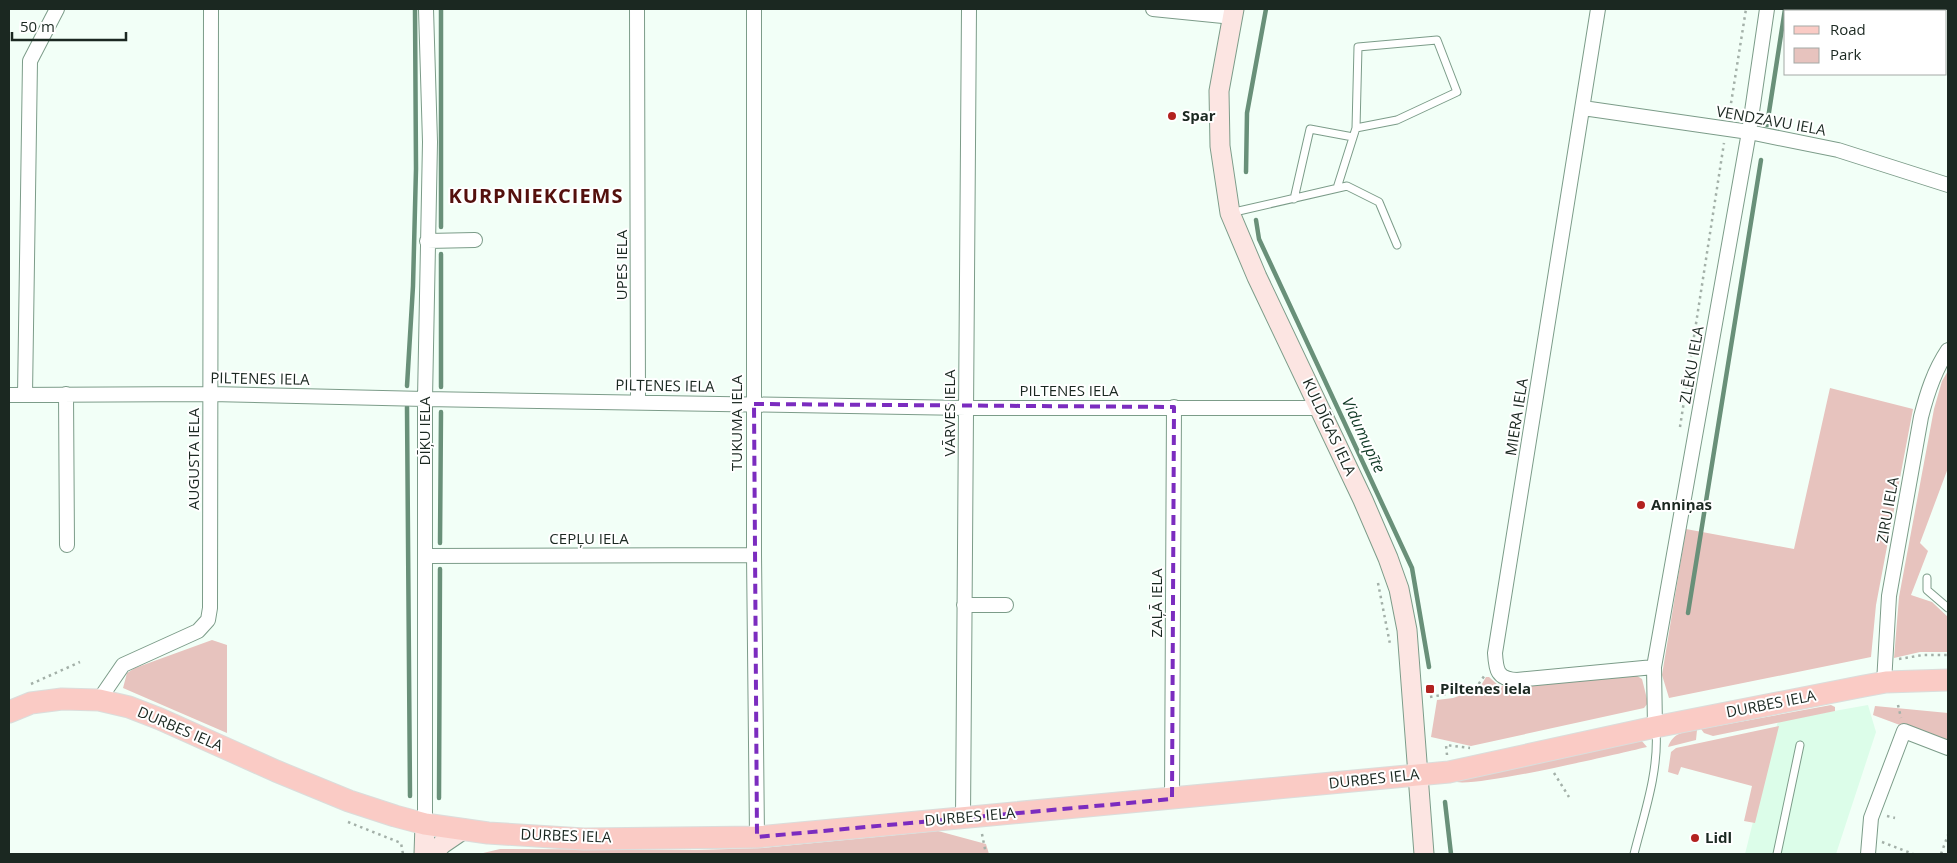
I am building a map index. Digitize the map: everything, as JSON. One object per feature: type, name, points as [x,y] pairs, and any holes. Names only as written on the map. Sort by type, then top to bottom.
[{"type":"main road","points":[[1885,682],[1907,672],[1929,666],[1948,665]]},
{"type":"main road","name":"DURBES IELA","points":[[9,712],[31,703],[62,699],[100,700],[160,719],[276,771],[349,801],[395,816],[425,824],[464,830],[584,839],[757,836],[1449,772],[1655,727],[1885,682],[1948,680]]},
{"type":"main road","points":[[1885,682],[1916,690],[1948,694]]},
{"type":"street","points":[[25,395],[30,62],[57,9]]},
{"type":"street","name":"AUGUSTA IELA","points":[[100,700],[123,665],[198,631],[208,620],[210,608],[211,9]]},
{"type":"street","name":"DĪĶU IELA","points":[[424,854],[425,399],[430,142],[426,9]]},
{"type":"street","name":"UPES IELA","points":[[637,9],[638,402]]},
{"type":"street","name":"TUKUMA IELA","points":[[754,9],[754,555],[757,836]]},
{"type":"street","name":"VĀRVES IELA","points":[[963,818],[969,9]]},
{"type":"street","points":[[1153,9],[1234,13]]},
{"type":"street","name":"MIERA IELA","points":[[1598,9],[1495,653],[1496,667],[1501,676],[1506,680],[1654,667]]},
{"type":"street","name":"ZLĒKU IELA","points":[[1655,727],[1654,667],[1749,132],[1767,9]]},
{"type":"street","name":"KULDĪGAS IELA","points":[[1234,13],[1219,92],[1220,146],[1230,213],[1374,524],[1399,590],[1407,630],[1424,854]]},
{"type":"street","name":"VENDZAVU IELA","points":[[1583,108],[1749,132],[1838,150],[1948,185]]},
{"type":"street","points":[[427,241],[475,240]]},
{"type":"street","name":"ZIRU IELA","points":[[1885,682],[1890,596],[1921,417],[1928,389],[1940,361],[1948,350]]},
{"type":"street","points":[[66,394],[68,545]]},
{"type":"street","name":"PILTENES IELA","points":[[9,395],[211,394],[966,408],[1320,408]]},
{"type":"street","name":"ZAĻĀ IELA","points":[[1172,799],[1174,407]]},
{"type":"street","name":"CEPĻU IELA","points":[[425,556],[754,555]]},
{"type":"street","points":[[964,605],[1006,605]]},
{"type":"street","points":[[1868,854],[1871,818],[1904,731],[1948,748]]},
{"type":"street","points":[[433,854],[442,844],[464,830]]},
{"type":"lane","points":[[1337,188],[1356,128],[1358,47],[1437,40],[1457,92],[1397,120],[1356,128]]},
{"type":"lane","points":[[1294,198],[1310,129],[1353,137]]},
{"type":"lane","points":[[1230,213],[1347,186],[1379,202],[1397,245]]},
{"type":"lane","points":[[1926,578],[1927,590],[1948,608]]},
{"type":"lane","points":[[1634,854],[1657,751],[1655,727]]},
{"type":"lane","points":[[1777,854],[1800,745]]},
{"type":"path","points":[[1680,428],[1746,9]]},
{"type":"path","points":[[1376,575],[1390,647]]},
{"type":"path","points":[[1430,697],[1475,689],[1481,683],[1495,653]]},
{"type":"path","points":[[26,685],[80,662]]},
{"type":"path","points":[[1554,773],[1569,797]]},
{"type":"path","points":[[343,820],[401,843],[403,854]]},
{"type":"path","points":[[1941,854],[1948,835]]},
{"type":"path","points":[[1869,838],[1913,854]]},
{"type":"highlighted area","points":[[754,404],[1174,407],[1172,799],[757,837]]},
{"type":"shaded area","points":[[1868,705],[1876,732],[1836,854],[1745,854],[1778,721]]},
{"type":"green space","points":[[1948,371],[1948,468],[1920,543],[1928,551],[1911,595],[1932,602],[1948,617],[1948,652],[1920,652],[1894,658],[1899,597],[1934,409],[1942,381]]},
{"type":"green space","points":[[1830,388],[1913,409],[1876,605],[1871,657],[1669,698],[1662,675],[1686,529],[1794,549]]},
{"type":"green space","points":[[212,640],[227,645],[227,733],[123,688],[127,673],[135,668]]},
{"type":"green space","points":[[1634,674],[1642,679],[1648,703],[1644,708],[1471,746],[1431,737],[1437,700],[1453,698],[1479,689],[1486,677],[1489,677],[1499,686]]},
{"type":"green space","points":[[1831,705],[1835,707],[1835,711],[1713,736],[1704,733],[1701,729]]},
{"type":"green space","points":[[1875,706],[1948,713],[1948,743],[1873,715]]},
{"type":"green space","points":[[1779,726],[1755,823],[1744,821],[1752,786],[1681,767],[1678,775],[1668,772],[1671,752],[1676,748]]},
{"type":"green space","points":[[1697,730],[1696,740],[1668,747],[1676,736]]},
{"type":"green space","points":[[1641,740],[1647,747],[1514,776],[1465,782],[1453,781]]},
{"type":"green space","points":[[938,831],[986,844],[989,854],[479,854],[500,849],[697,850],[762,848]]},
{"type":"waterway","points":[[407,386],[413,286],[416,169],[415,9]]},
{"type":"waterway","points":[[441,9],[441,227]]},
{"type":"waterway","name":"Vidumupīte","points":[[1246,172],[1247,113],[1266,9]]},
{"type":"waterway","points":[[1767,125],[1784,15]]},
{"type":"waterway","points":[[1688,613],[1761,160]]},
{"type":"waterway","name":"Vidumupīte","points":[[1256,220],[1259,239],[1412,568],[1429,667]]},
{"type":"waterway","points":[[441,254],[441,387]]},
{"type":"waterway","points":[[407,407],[410,796]]},
{"type":"waterway","points":[[440,543],[441,412]]},
{"type":"waterway","points":[[439,798],[440,569]]},
{"type":"waterway","name":"Vidumupīte","points":[[1445,802],[1451,854]]},
{"type":"place","name":"Spar","points":[[1172,116]]},
{"type":"place","name":"Anniņas","points":[[1641,505]]},
{"type":"place","name":"Piltenes iela","points":[[1430,689]]},
{"type":"place","name":"Lidl","points":[[1695,838]]},
{"type":"district","name":"KURPNIEKCIEMS","points":[[536,196]]}]
